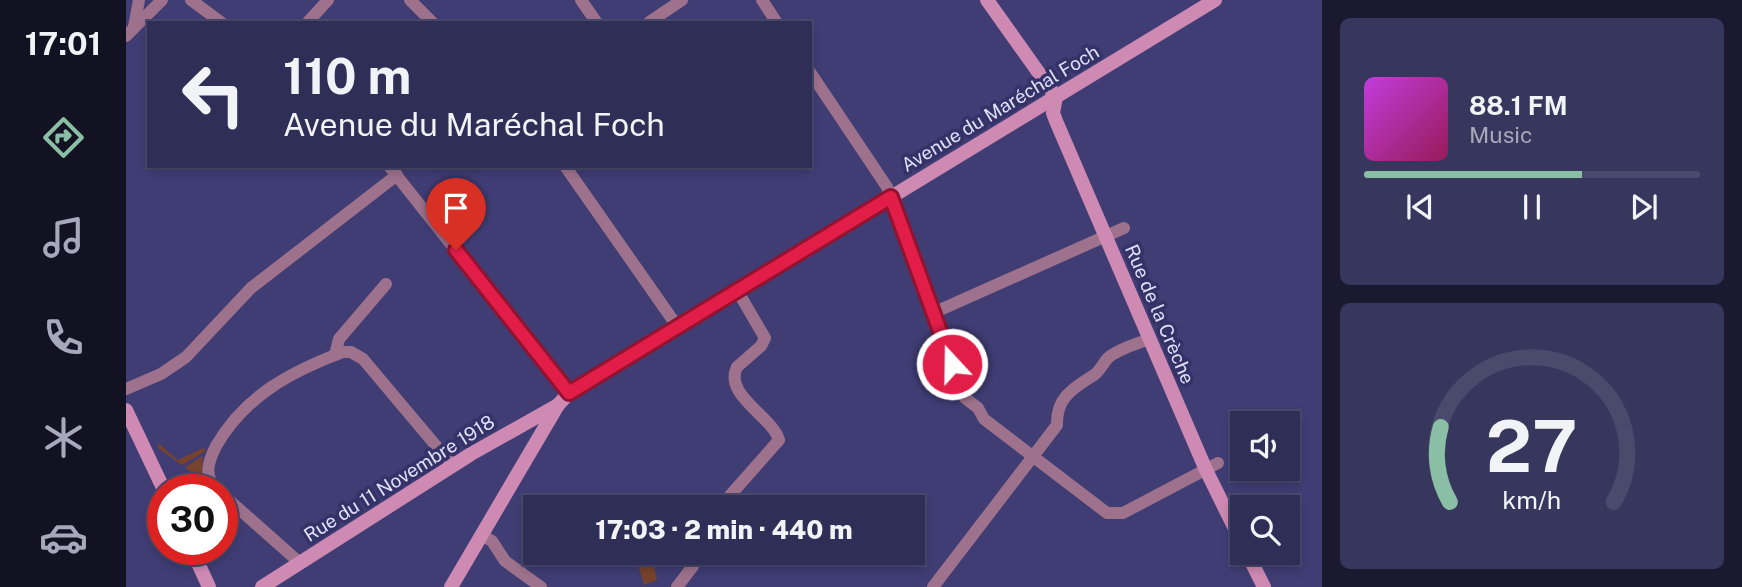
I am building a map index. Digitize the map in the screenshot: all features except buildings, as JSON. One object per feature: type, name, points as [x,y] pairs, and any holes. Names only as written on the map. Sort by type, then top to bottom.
[{"type":"street","points":[[130,32],[138,0]]},
{"type":"street","points":[[130,32],[162,0]]},
{"type":"street","points":[[191,0],[219,21]]},
{"type":"street","points":[[309,21],[328,0]]},
{"type":"street","points":[[410,0],[430,21]]},
{"type":"street","points":[[581,0],[596,21]]},
{"type":"street","points":[[651,21],[682,0]]},
{"type":"street","points":[[762,0],[776,21]]},
{"type":"street","points":[[987,0],[1056,97]]},
{"type":"street","name":"Avenue du Maréchal Foch","points":[[451,587],[558,404],[569,393],[1215,0]]},
{"type":"street","points":[[812,75],[891,197],[965,398],[978,408],[984,419],[1100,510],[1114,514],[1212,466]]},
{"type":"street","name":"Rue de la Crèche","points":[[1056,97],[1053,113],[1116,231],[1149,339],[1212,466],[1230,512]]},
{"type":"street","points":[[566,168],[677,326]]},
{"type":"street","points":[[126,389],[174,366],[198,345],[251,288],[393,171],[569,393]]},
{"type":"street","points":[[933,313],[1116,231]]},
{"type":"street","points":[[335,355],[339,339],[386,284]]},
{"type":"street","points":[[730,495],[779,440],[776,430],[744,399],[734,381],[733,374],[737,367],[761,346],[765,338],[737,290]]},
{"type":"street","points":[[933,587],[1057,425],[1058,411],[1072,388],[1096,374],[1110,356],[1149,339]]},
{"type":"street","points":[[209,474],[208,464],[236,415],[264,390],[335,355],[351,352],[363,359],[453,466]]},
{"type":"street","name":"Rue du 11 Novembre 1918","points":[[262,587],[453,466],[558,404]]},
{"type":"street","points":[[126,410],[156,474]]},
{"type":"street","points":[[238,508],[300,563]]},
{"type":"street","points":[[481,535],[492,541],[505,561],[541,587]]},
{"type":"street","points":[[199,565],[209,587]]},
{"type":"street","points":[[677,587],[692,565]]},
{"type":"street","points":[[1253,565],[1264,587]]},
{"type":"shaded area","points":[[158,443],[178,460],[203,448],[206,451],[182,465],[158,448]]},
{"type":"shaded area","points":[[203,456],[202,474],[192,474],[185,467]]},
{"type":"shaded area","points":[[654,565],[657,580],[644,585],[639,568]]},
{"type":"route","points":[[456,250],[569,393],[891,197],[952,364]]}]
